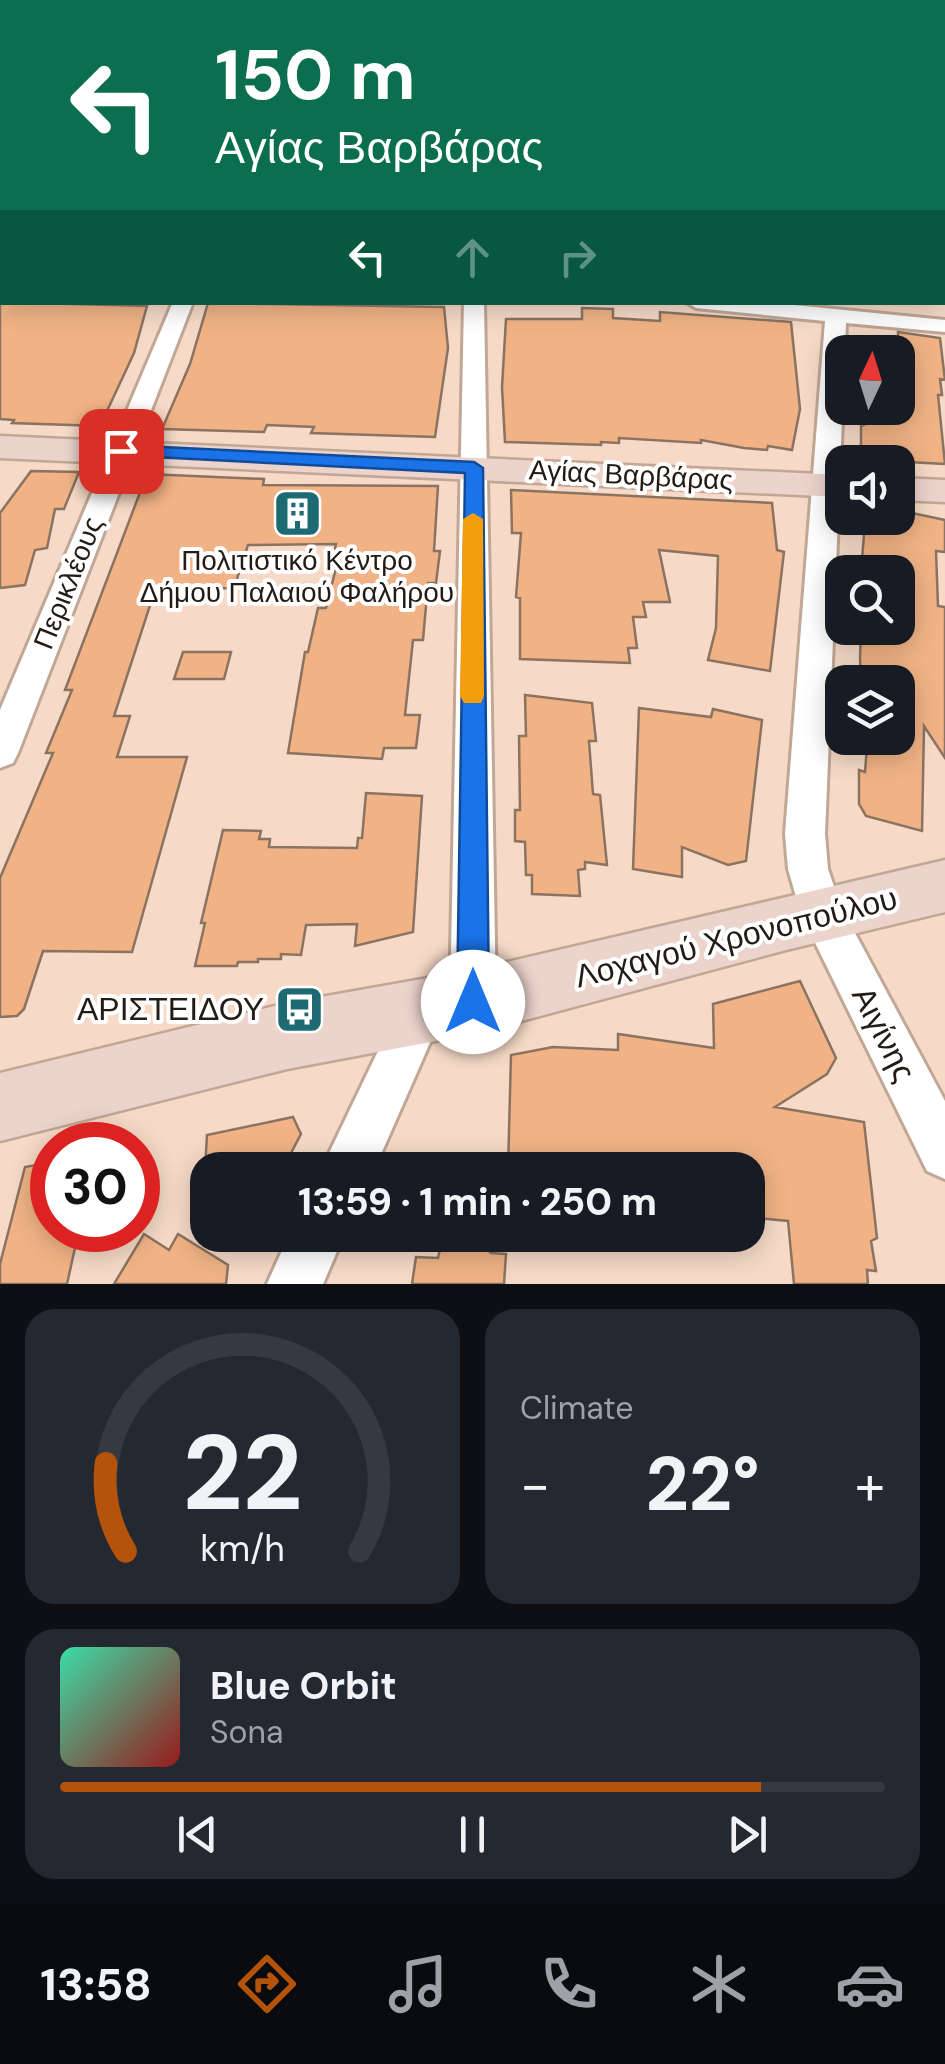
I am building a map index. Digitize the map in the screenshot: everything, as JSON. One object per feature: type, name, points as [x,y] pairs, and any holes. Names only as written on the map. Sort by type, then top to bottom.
[{"type":"street","name":"Περικλέους","points":[[0,753],[182,305]]},
{"type":"street","points":[[359,1152],[446,1008],[474,468],[474,305]]},
{"type":"street","points":[[731,305],[945,326]]},
{"type":"street","name":"Αιγίνης","points":[[835,445],[836,314]]},
{"type":"street","name":"Αγίας Βαρβάρας","points":[[0,447],[825,486]]},
{"type":"street","points":[[915,490],[945,491]]},
{"type":"street","name":"Αιγίνης","points":[[831,535],[805,834],[808,869],[822,914],[945,1153]]},
{"type":"street","name":"Λοχαγού Χρονοπούλου","points":[[0,1107],[287,1036],[446,1008],[945,886]]},
{"type":"street","points":[[295,1284],[309,1252]]},
{"type":"building","points":[[0,305],[147,306],[134,353],[100,426],[12,423],[14,420],[0,419]]},
{"type":"building","points":[[207,305],[444,307],[448,348],[435,437],[311,433],[314,427],[267,425],[264,432],[162,429],[190,364]]},
{"type":"building","points":[[582,308],[613,309],[613,318],[660,321],[660,312],[791,322],[800,409],[792,450],[744,448],[701,440],[619,438],[619,443],[601,445],[505,442],[502,387],[506,319],[582,319]]},
{"type":"building","points":[[898,332],[940,338],[945,380],[940,379],[942,395],[938,395],[945,464],[915,462],[915,445],[861,445],[864,425],[915,425],[915,335]]},
{"type":"building","points":[[31,471],[79,472],[64,509],[55,509],[47,548],[35,550],[25,585],[0,588],[0,513]]},
{"type":"building","points":[[147,474],[264,479],[263,485],[438,486],[434,551],[440,551],[436,583],[428,583],[423,640],[413,640],[405,715],[420,715],[416,748],[384,748],[382,759],[288,753],[305,652],[318,608],[326,608],[340,552],[334,552],[336,544],[248,545],[234,588],[155,590],[114,716],[130,716],[117,757],[187,757],[132,952],[43,951],[24,1009],[17,1016],[0,1017],[0,878],[53,753],[46,753],[72,690],[65,690]]},
{"type":"building","points":[[511,490],[772,503],[777,550],[784,552],[770,671],[708,660],[716,628],[718,556],[659,550],[670,602],[643,602],[646,617],[633,617],[637,648],[628,648],[630,663],[520,659],[520,598],[516,597],[521,533],[512,533]]},
{"type":"building","points":[[915,514],[945,520],[945,552],[936,551],[938,606],[945,607],[945,758],[924,726],[922,831],[866,816],[859,804],[859,770],[865,772],[866,755],[915,755],[915,665],[860,665],[860,658],[860,645],[915,645],[915,555],[862,555],[864,535],[915,535]]},
{"type":"building","points":[[183,652],[231,652],[224,679],[174,679]]},
{"type":"building","points":[[525,695],[592,703],[596,741],[589,741],[593,794],[600,795],[607,865],[585,862],[585,869],[578,870],[580,896],[532,894],[532,875],[526,875],[525,842],[515,841],[515,810],[520,810],[519,736],[526,736]]},
{"type":"building","points":[[639,708],[711,717],[713,709],[762,720],[746,861],[728,865],[682,847],[682,877],[633,869]]},
{"type":"building","points":[[366,793],[422,796],[413,932],[355,946],[357,924],[306,925],[301,955],[281,954],[281,959],[238,962],[237,966],[195,966],[223,830],[261,831],[259,839],[270,839],[269,847],[357,848],[358,838],[362,838]]},
{"type":"building","points":[[800,981],[836,1058],[827,1074],[775,1107],[864,1122],[877,1238],[871,1241],[876,1271],[867,1270],[868,1284],[794,1284],[788,1221],[765,1219],[765,1152],[508,1152],[511,1055],[553,1047],[618,1050],[618,1034],[714,1048],[713,1004]]},
{"type":"building","points":[[293,1117],[301,1134],[292,1152],[206,1152],[207,1135]]},
{"type":"building","points":[[30,1166],[30,1252],[74,1252],[67,1284],[0,1284],[0,1264],[25,1167]]},
{"type":"building","points":[[178,1234],[190,1241],[190,1252],[207,1252],[228,1265],[226,1284],[114,1284],[133,1252],[160,1252],[160,1244],[169,1250]]},
{"type":"building","points":[[439,1252],[506,1254],[504,1284],[412,1284],[416,1257],[438,1258]]},
{"type":"slow traffic","points":[[472,696],[473,519]]},
{"type":"place","name":"Πολιτιστικό Κέντρο Δήμου Παλαιού Φαλήρου","points":[[297,513]]},
{"type":"place","name":"ΑΡΙΣΤΕΙΔΟΥ","points":[[299,1009]]},
{"type":"route","points":[[121,451],[474,468],[473,1002]]}]
